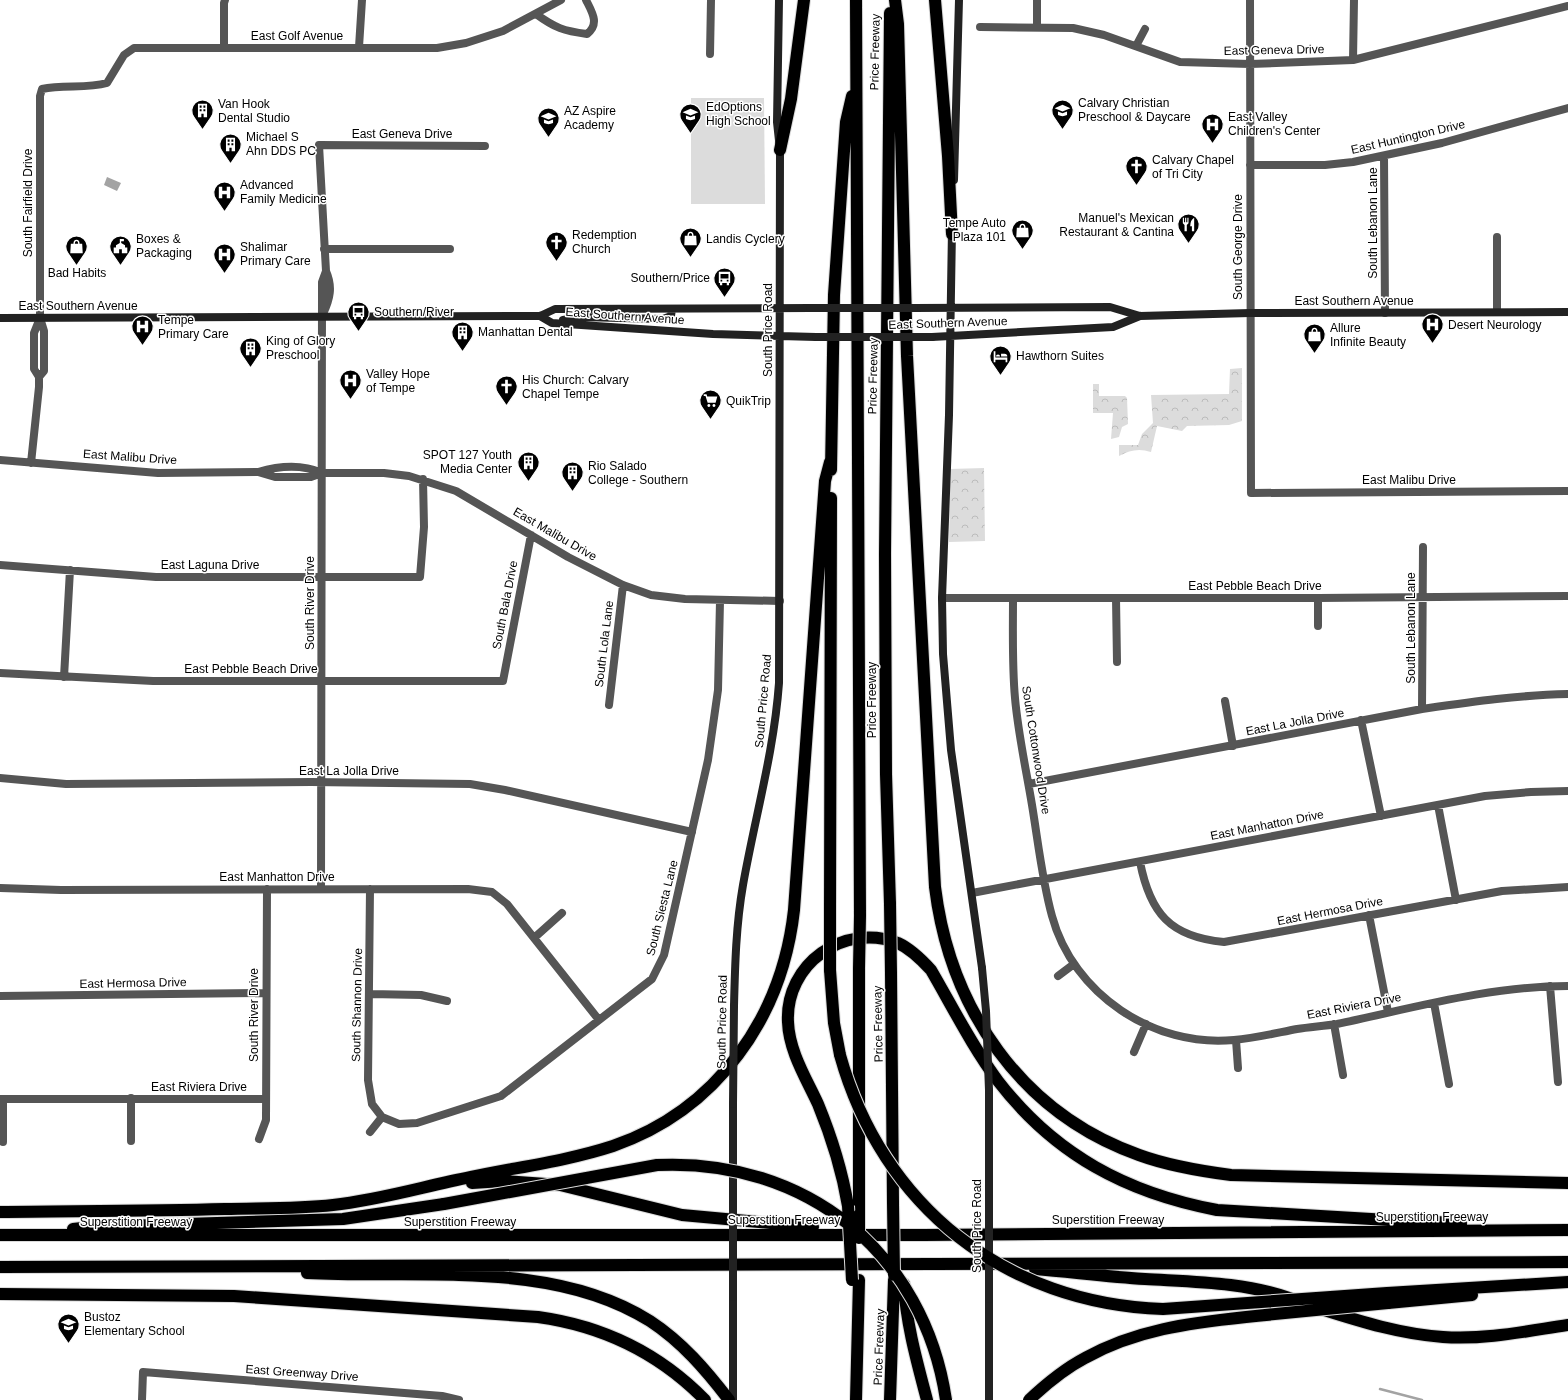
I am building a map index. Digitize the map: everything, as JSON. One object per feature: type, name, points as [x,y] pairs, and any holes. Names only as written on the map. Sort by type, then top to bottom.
[{"type":"highway","points":[[780,150],[791,99],[804,0]]},
{"type":"highway","name":"Price Freeway","points":[[856,0],[860,916],[858,1215],[855,1280],[856,1397]]},
{"type":"highway","name":"Price Freeway","points":[[890,0],[885,554],[886,774],[899,1279],[890,1400]]},
{"type":"highway","points":[[895,0],[898,24],[907,356],[935,888],[942,932],[947,950],[963,992],[977,1020],[992,1044],[1023,1080],[1060,1113],[1086,1130],[1113,1144],[1139,1155],[1167,1164],[1231,1175],[1568,1183]]},
{"type":"highway","points":[[935,0],[948,156],[952,234]]},
{"type":"highway","points":[[856,79],[846,122],[834,295],[830,462],[830,970],[834,1023],[840,1055],[856,1104],[871,1134],[890,1165],[915,1197],[948,1228],[982,1254],[1040,1284],[1063,1293],[1103,1302],[1143,1308],[1163,1309],[1387,1298],[1568,1286]]},
{"type":"highway","points":[[413,1191],[443,1182],[598,1150],[648,1131],[689,1104],[717,1080],[743,1050],[760,1024],[781,976],[792,928],[825,481],[830,462]]},
{"type":"highway","points":[[855,1280],[848,1206],[842,1173],[834,1144],[789,1036],[787,1008],[791,993],[798,978],[814,957],[837,943],[870,938],[898,944],[923,961],[931,970],[976,1047],[998,1080],[1031,1119],[1074,1153],[1113,1178],[1135,1188],[1193,1205],[1242,1212],[1405,1221],[1531,1223],[1568,1226]]},
{"type":"highway","points":[[27,1235],[91,1227],[343,1219],[444,1204],[657,1165],[689,1164],[713,1166],[766,1178],[810,1198],[838,1216],[867,1242],[888,1265],[910,1294],[928,1330],[940,1363],[946,1400]]},
{"type":"highway","points":[[0,1212],[312,1207],[356,1202],[413,1191],[485,1182],[542,1183],[568,1186],[659,1210],[704,1219],[924,1235]]},
{"type":"highway","name":"Superstition Freeway","points":[[0,1235],[924,1235],[1568,1230]]},
{"type":"highway","points":[[970,1262],[1030,1269],[1229,1285],[1285,1297],[1377,1326],[1426,1336],[1458,1338],[1494,1336],[1568,1325]]},
{"type":"highway","points":[[0,1267],[970,1262],[1568,1262]]},
{"type":"highway","points":[[180,1266],[326,1274],[444,1275],[527,1280],[563,1285],[607,1299],[652,1322],[681,1345],[698,1361],[729,1400]]},
{"type":"highway","points":[[899,1279],[927,1400]]},
{"type":"highway","points":[[1029,1400],[1059,1374],[1084,1358],[1128,1338],[1166,1327],[1387,1298],[1568,1282]]},
{"type":"highway","points":[[0,1294],[234,1296],[551,1319],[589,1328],[636,1347],[680,1377],[705,1400]]},
{"type":"main road","name":"South Price Road","points":[[732,1400],[733,1104],[736,941],[743,886],[769,763],[778,701],[780,601],[780,150],[778,122],[779,0]]},
{"type":"main road","name":"South Price Road","points":[[959,0],[942,598],[947,713],[982,968],[986,1011],[989,1090],[989,1400]]},
{"type":"main road","name":"East Southern Avenue","points":[[0,318],[540,316],[555,309],[779,308],[1110,307],[1140,316],[1250,313],[1568,312]]},
{"type":"main road","points":[[552,322],[580,317],[664,319],[672,316],[672,309]]},
{"type":"main road","name":"East Southern Avenue","points":[[540,316],[552,322],[780,336],[932,337],[1113,327],[1140,316]]},
{"type":"street","points":[[224,48],[225,0]]},
{"type":"street","points":[[358,47],[362,0]]},
{"type":"street","name":"East Golf Avenue","points":[[42,89],[50,87],[95,87],[107,83],[124,55],[134,48],[436,48],[466,44],[503,32],[561,0]]},
{"type":"street","points":[[536,14],[552,26],[570,32],[587,34],[593,29],[595,24],[594,16],[586,0]]},
{"type":"street","points":[[710,54],[711,0]]},
{"type":"street","points":[[1037,0],[1037,27]]},
{"type":"street","name":"South George Drive","points":[[1250,0],[1251,493]]},
{"type":"street","points":[[1353,60],[1354,0]]},
{"type":"street","name":"East Geneva Drive","points":[[980,28],[1073,28],[1104,35],[1180,62],[1250,64],[1353,60],[1568,6]]},
{"type":"street","points":[[1136,46],[1144,29]]},
{"type":"street","name":"South Fairfield Drive","points":[[31,463],[39,377],[44,371],[44,331],[40,318],[40,96],[42,89]]},
{"type":"street","name":"East Huntington Drive","points":[[1250,165],[1325,165],[1353,162],[1442,143],[1568,108]]},
{"type":"street","name":"East Geneva Drive","points":[[319,145],[485,146]]},
{"type":"street","name":"South River Drive","points":[[319,145],[326,271],[322,282],[321,889]]},
{"type":"street","name":"South Lebanon Lane","points":[[1384,156],[1385,313]]},
{"type":"street","points":[[1497,237],[1497,312]]},
{"type":"street","points":[[324,249],[450,249]]},
{"type":"street","name":"East Malibu Drive","points":[[0,460],[158,473],[258,472],[274,468],[310,468],[322,473],[384,473],[409,476],[423,479],[456,491],[623,586],[652,595],[685,599],[720,601],[780,601]]},
{"type":"street","name":"East Laguna Drive","points":[[0,565],[156,577],[420,577],[424,527],[423,479]]},
{"type":"street","name":"East Malibu Drive","points":[[1251,493],[1568,491]]},
{"type":"street","name":"South Bala Drive","points":[[503,681],[531,535]]},
{"type":"street","name":"South Lebanon Lane","points":[[1422,709],[1423,547]]},
{"type":"street","points":[[64,677],[70,570]]},
{"type":"street","name":"South Lola Lane","points":[[609,705],[623,586]]},
{"type":"street","name":"East Pebble Beach Drive","points":[[942,598],[1422,598],[1568,596]]},
{"type":"street","name":"South Cottonwood Drive","points":[[1013,598],[1015,699],[1044,879]]},
{"type":"street","points":[[1116,598],[1117,662]]},
{"type":"street","points":[[1318,598],[1318,626]]},
{"type":"street","name":"South Siesta Lane","points":[[382,1117],[399,1124],[418,1123],[501,1096],[652,979],[664,955],[708,760],[718,690],[720,601]]},
{"type":"street","name":"East Pebble Beach Drive","points":[[0,673],[153,681],[503,681]]},
{"type":"street","name":"East La Jolla Drive","points":[[1029,784],[1422,709],[1519,696],[1568,694]]},
{"type":"street","points":[[1225,701],[1233,746]]},
{"type":"street","points":[[1361,720],[1381,816]]},
{"type":"street","name":"East La Jolla Drive","points":[[0,778],[66,784],[321,782],[470,784],[505,790],[692,832]]},
{"type":"street","name":"East Manhatton Drive","points":[[972,893],[1484,796],[1531,792],[1568,791]]},
{"type":"street","points":[[1438,805],[1456,900]]},
{"type":"street","name":"East Hermosa Drive","points":[[1140,862],[1145,885],[1154,906],[1169,923],[1185,933],[1202,940],[1224,942],[1502,891],[1568,887]]},
{"type":"street","name":"East Riviera Drive","points":[[1044,879],[1052,917],[1074,964],[1106,1000],[1120,1011],[1146,1024],[1189,1038],[1215,1041],[1236,1040],[1334,1024],[1434,1003],[1520,988],[1568,986]]},
{"type":"street","name":"East Manhatton Drive","points":[[0,888],[61,890],[468,889],[492,892],[508,904],[599,1020]]},
{"type":"street","name":"South River Drive","points":[[259,1139],[266,1120],[267,889]]},
{"type":"street","name":"South Shannon Drive","points":[[370,889],[368,1080],[372,1104],[382,1117]]},
{"type":"street","points":[[534,938],[562,913]]},
{"type":"street","points":[[1369,916],[1388,1012]]},
{"type":"street","points":[[1058,976],[1074,964]]},
{"type":"street","points":[[1550,986],[1558,1082]]},
{"type":"street","name":"East Hermosa Drive","points":[[0,996],[266,993]]},
{"type":"street","points":[[370,994],[420,995],[447,1001]]},
{"type":"street","points":[[1434,1003],[1449,1084]]},
{"type":"street","points":[[1134,1052],[1146,1024]]},
{"type":"street","points":[[1334,1024],[1344,1075]]},
{"type":"street","points":[[1236,1040],[1238,1068]]},
{"type":"street","points":[[131,1141],[132,1098]]},
{"type":"street","name":"East Riviera Drive","points":[[3,1142],[2,1099],[266,1099]]},
{"type":"street","points":[[370,1132],[382,1117]]},
{"type":"street","name":"East Greenway Drive","points":[[142,1400],[142,1372],[442,1396],[459,1400]]},
{"type":"green space","points":[[691,98],[764,98],[765,204],[691,204]]},
{"type":"green space","points":[[1242,368],[1242,421],[1229,425],[1187,426],[1182,431],[1157,426],[1151,452],[1135,450],[1119,456],[1119,445],[1138,445],[1142,434],[1153,423],[1151,395],[1229,394],[1230,369]]},
{"type":"green space","points":[[1093,384],[1099,384],[1099,396],[1125,396],[1127,398],[1128,424],[1122,427],[1119,437],[1111,439],[1113,413],[1093,413]]},
{"type":"green space","points":[[984,468],[985,541],[949,542],[950,469]]},
{"type":"shaded area","points":[[107,177],[121,183],[117,191],[104,185]]},
{"type":"waterway","points":[[1380,1389],[1422,1400]]},
{"type":"place","name":"Van Hook Dental Studio","points":[[202,130]]},
{"type":"place","name":"Calvary Christian Preschool & Daycare","points":[[1062,130]]},
{"type":"place","name":"EdOptions High School","points":[[690,134]]},
{"type":"place","name":"AZ Aspire Academy","points":[[548,138]]},
{"type":"place","name":"East Valley Children's Center","points":[[1213,144]]},
{"type":"place","name":"Michael S Ahn DDS PC","points":[[231,164]]},
{"type":"place","name":"Calvary Chapel of Tri City","points":[[1137,186]]},
{"type":"place","name":"Advanced Family Medicine","points":[[224,212]]},
{"type":"place","name":"Manuel's Mexican Restaurant & Cantina","points":[[1189,244]]},
{"type":"place","name":"Tempe Auto Plaza 101","points":[[1022,250]]},
{"type":"place","name":"Landis Cyclery","points":[[691,258]]},
{"type":"place","name":"Redemption Church","points":[[556,262]]},
{"type":"place","name":"Bad Habits","points":[[77,266]]},
{"type":"place","name":"Boxes & Packaging","points":[[120,266]]},
{"type":"place","name":"Shalimar Primary Care","points":[[224,274]]},
{"type":"place","name":"Southern/Price","points":[[725,298]]},
{"type":"place","name":"Southern/River","points":[[359,332]]},
{"type":"place","name":"Desert Neurology","points":[[1433,344]]},
{"type":"place","name":"Tempe Primary Care","points":[[142,346]]},
{"type":"place","name":"Manhattan Dental","points":[[462,352]]},
{"type":"place","name":"Allure Infinite Beauty","points":[[1315,354]]},
{"type":"place","name":"King of Glory Preschool","points":[[251,368]]},
{"type":"place","name":"Hawthorn Suites","points":[[1000,376]]},
{"type":"place","name":"Valley Hope of Tempe","points":[[351,400]]},
{"type":"place","name":"His Church: Calvary Chapel Tempe","points":[[507,406]]},
{"type":"place","name":"QuikTrip","points":[[710,420]]},
{"type":"place","name":"SPOT 127 Youth Media Center","points":[[528,482]]},
{"type":"place","name":"Rio Salado College - Southern","points":[[572,492]]},
{"type":"place","name":"Bustoz Elementary School","points":[[68,1344]]}]
